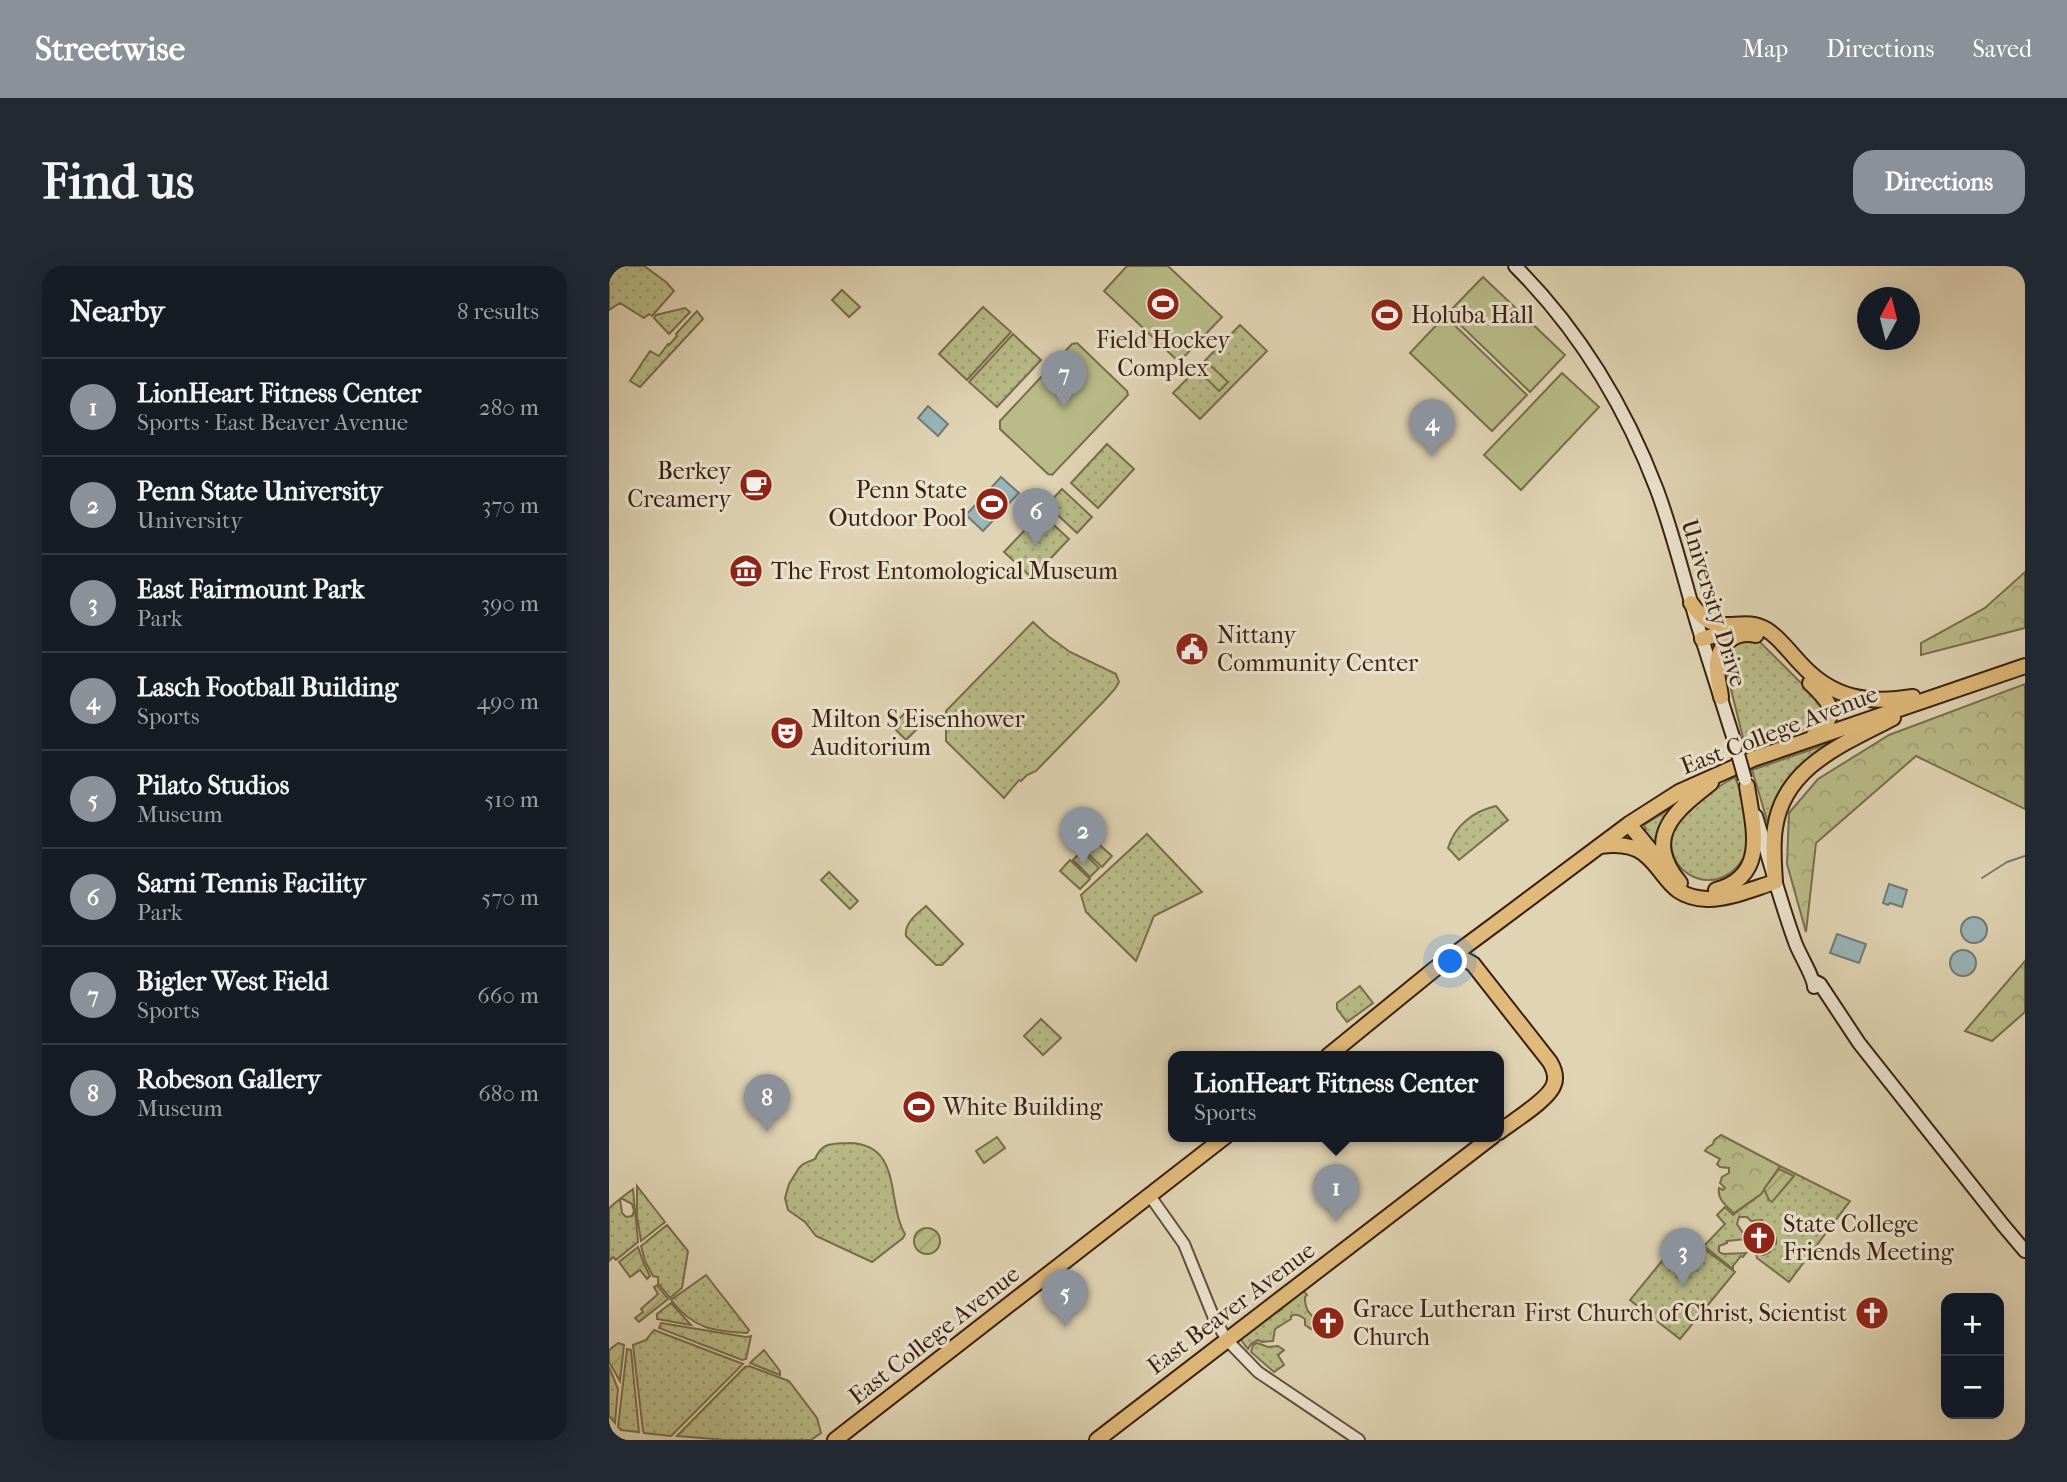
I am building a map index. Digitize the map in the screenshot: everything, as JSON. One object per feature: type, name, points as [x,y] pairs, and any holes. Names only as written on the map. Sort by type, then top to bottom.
[{"type":"main road","name":"University Drive","points":[[1515,266],[1550,304],[1605,379],[1626,418],[1658,495],[1775,882],[1814,987],[1844,1029],[1859,1043],[2025,1251]]},
{"type":"main road","points":[[1691,603],[1702,617],[1712,623],[1756,626],[1768,630],[1817,679],[1840,693],[1865,699],[1890,700],[1953,690]]},
{"type":"main road","points":[[1702,639],[1744,625]]},
{"type":"main road","points":[[1721,697],[1717,670],[1718,656],[1723,647],[1729,640],[1742,634],[1763,638],[1830,706],[1829,722],[1807,741]]},
{"type":"main road","name":"East College Avenue","points":[[1334,1051],[1448,960],[1599,846],[1679,793],[1732,768],[2025,666]]},
{"type":"main road","points":[[1599,846],[1621,845],[1640,851],[1669,885],[1698,899],[1721,898],[1775,882],[1775,827],[1783,800],[1800,774],[1826,754],[1934,697]]},
{"type":"main road","points":[[1680,883],[1664,854],[1663,840],[1668,824],[1692,798],[1732,768]]},
{"type":"main road","points":[[1629,824],[1667,872],[1680,883],[1698,890],[1714,891],[1732,884],[1747,871],[1754,852],[1746,782]]},
{"type":"main road","name":"East College Avenue","points":[[1473,964],[1474,952],[1493,933],[1498,922]]},
{"type":"main road","points":[[1448,960],[1464,959],[1473,964],[1554,1070],[1554,1086],[1546,1096],[1504,1128]]},
{"type":"main road","name":"East College Avenue","points":[[835,1440],[1218,1142]]},
{"type":"main road","name":"East Beaver Avenue","points":[[1097,1440],[1485,1142]]},
{"type":"street","points":[[1150,1196],[1184,1244],[1214,1318],[1227,1340],[1254,1368],[1359,1440]]},
{"type":"green space","points":[[609,266],[644,266],[674,291],[652,316],[649,314],[644,318],[620,303],[609,310]]},
{"type":"green space","name":"Field Hockey Complex","points":[[1127,266],[1168,266],[1222,317],[1179,362],[1104,291]]},
{"type":"green space","points":[[1483,277],[1565,355],[1530,392],[1448,313]]},
{"type":"green space","points":[[842,290],[860,307],[849,317],[832,300]]},
{"type":"green space","points":[[983,307],[1011,332],[967,380],[939,354]]},
{"type":"green space","points":[[685,308],[690,312],[669,334],[654,318],[656,315]]},
{"type":"green space","points":[[697,311],[703,319],[640,387],[630,381],[650,351],[659,356]]},
{"type":"green space","points":[[1445,316],[1527,395],[1492,431],[1410,353]]},
{"type":"green space","points":[[1240,325],[1267,351],[1200,419],[1173,393]]},
{"type":"green space","points":[[1013,334],[1041,360],[997,407],[969,382]]},
{"type":"green space","points":[[1077,343],[1128,395],[1052,475],[1000,429],[1000,421],[1072,344]]},
{"type":"green space","points":[[1210,365],[1228,382],[1219,391],[1201,373]]},
{"type":"green space","points":[[1562,373],[1599,407],[1521,490],[1484,455]]},
{"type":"green space","points":[[1107,444],[1134,469],[1098,508],[1071,483]]},
{"type":"green space","points":[[1062,489],[1092,517],[1077,533],[1047,505]]},
{"type":"green space","points":[[1041,513],[1069,539],[1032,578],[1004,552]]},
{"type":"green space","points":[[2025,572],[2025,628],[1921,655],[1921,643],[1985,608]]},
{"type":"green space","points":[[1033,622],[1070,652],[1116,674],[1119,682],[1036,771],[1019,780],[1004,798],[946,741],[946,711]]},
{"type":"green space","points":[[1753,639],[1760,642],[1817,699],[1825,714],[1818,724],[1746,750],[1725,665],[1733,646]]},
{"type":"green space","points":[[2025,684],[2025,809],[1916,756],[1816,843],[1806,932],[1787,864],[1789,813],[1818,779],[1889,735]]},
{"type":"green space","points":[[906,712],[920,726],[906,740],[892,726]]},
{"type":"green space","points":[[1848,737],[1812,755],[1795,772],[1770,830],[1752,770]]},
{"type":"green space","points":[[1735,777],[1749,827],[1750,841],[1746,853],[1730,873],[1716,879],[1702,879],[1689,874],[1678,864],[1672,851],[1672,835],[1679,818],[1697,801]]},
{"type":"green space","points":[[1687,798],[1661,858],[1642,834],[1646,829],[1644,825]]},
{"type":"green space","points":[[1496,806],[1508,820],[1459,860],[1448,848],[1455,832],[1473,815]]},
{"type":"green space","points":[[1147,834],[1202,892],[1154,916],[1136,961],[1086,912],[1081,895]]},
{"type":"green space","points":[[1092,838],[1112,856],[1102,867],[1082,848]]},
{"type":"green space","points":[[1082,851],[1099,868],[1090,877],[1073,860]]},
{"type":"green space","points":[[1070,860],[1090,879],[1080,889],[1060,871]]},
{"type":"green space","points":[[829,872],[858,901],[850,909],[821,880]]},
{"type":"green space","points":[[926,906],[963,944],[942,965],[936,965],[906,936],[909,923]]},
{"type":"green space","points":[[2025,961],[2025,1012],[1992,1041],[1965,1031]]},
{"type":"green space","points":[[1360,986],[1373,1003],[1347,1022],[1337,1009],[1337,1003]]},
{"type":"green space","points":[[1041,1019],[1061,1038],[1043,1055],[1024,1036]]},
{"type":"green space","points":[[1721,1135],[1780,1166],[1761,1194],[1734,1213],[1719,1196],[1719,1188],[1725,1188],[1720,1183],[1722,1177],[1729,1173],[1729,1168],[1720,1167],[1717,1164],[1720,1159],[1705,1151]]},
{"type":"green space","points":[[997,1137],[1005,1148],[984,1163],[976,1151]]},
{"type":"green space","points":[[849,1143],[866,1146],[878,1153],[885,1164],[899,1221],[905,1234],[872,1262],[816,1236],[805,1222],[788,1210],[785,1198],[789,1184],[803,1164],[815,1159],[824,1147]]},
{"type":"green space","points":[[1780,1166],[1850,1201],[1789,1282],[1757,1258],[1756,1254],[1770,1252],[1772,1245],[1776,1244],[1776,1238],[1769,1239],[1765,1236],[1762,1220],[1751,1221],[1747,1217],[1739,1217],[1737,1224],[1747,1239],[1727,1241],[1719,1246],[1719,1252],[1723,1254],[1746,1253],[1733,1269],[1704,1246],[1725,1224],[1717,1215],[1725,1207],[1733,1215],[1761,1194]]},
{"type":"green space","points":[[1779,1169],[1794,1176],[1772,1202],[1764,1189]]},
{"type":"green space","points":[[637,1186],[665,1222],[641,1241],[637,1216]]},
{"type":"green space","points":[[633,1189],[638,1242],[616,1260],[613,1257],[609,1261],[609,1208],[620,1199],[622,1213],[626,1217],[632,1216],[632,1204],[621,1198]]},
{"type":"green space","points":[[667,1225],[688,1251],[682,1288],[670,1298],[658,1283],[658,1277],[653,1276],[641,1246]]},
{"type":"green space","points":[[927,1228],[936,1232],[940,1241],[936,1250],[927,1254],[918,1250],[914,1241],[918,1232]]},
{"type":"green space","points":[[1684,1234],[1735,1272],[1680,1339],[1630,1300]]},
{"type":"green space","points":[[638,1247],[650,1276],[647,1279],[640,1270],[630,1277],[619,1262]]},
{"type":"green space","points":[[706,1275],[749,1330],[747,1333],[705,1327],[679,1310],[671,1300]]},
{"type":"green space","points":[[657,1285],[668,1299],[639,1322],[635,1318],[658,1294],[654,1287]]},
{"type":"green space","points":[[1303,1290],[1307,1295],[1306,1307],[1316,1320],[1311,1329],[1305,1325],[1305,1319],[1293,1315],[1275,1329],[1273,1341],[1258,1340],[1248,1349],[1241,1340],[1243,1337]]},
{"type":"green space","points":[[671,1303],[691,1325],[657,1319],[657,1314]]},
{"type":"green space","points":[[661,1323],[751,1336],[746,1359],[742,1360],[659,1328]]},
{"type":"green space","points":[[654,1330],[743,1364],[671,1436],[643,1431],[633,1345],[646,1340]]},
{"type":"green space","points":[[618,1343],[624,1345],[620,1381],[609,1362],[609,1350]]},
{"type":"green space","points":[[1257,1343],[1268,1347],[1278,1346],[1284,1350],[1278,1355],[1284,1365],[1274,1372],[1251,1352],[1253,1345]]},
{"type":"green space","points":[[627,1349],[631,1350],[639,1432],[621,1430],[618,1427]]},
{"type":"green space","points":[[764,1350],[780,1371],[780,1375],[750,1363]]},
{"type":"green space","points":[[749,1366],[789,1381],[817,1418],[821,1433],[811,1440],[726,1440],[677,1436],[745,1367]]},
{"type":"green space","points":[[609,1367],[618,1389],[615,1423],[609,1416]]},
{"type":"water","points":[[928,406],[948,424],[938,436],[918,418]]},
{"type":"water","name":"Penn State Outdoor Pool","points":[[1001,477],[1019,493],[983,531],[966,515]]},
{"type":"water","points":[[1889,884],[1907,890],[1902,907],[1883,903]]},
{"type":"water","points":[[1974,917],[1983,921],[1987,930],[1983,939],[1974,943],[1965,939],[1961,930],[1965,921]]},
{"type":"water","points":[[1837,934],[1866,944],[1859,963],[1830,953]]},
{"type":"water","points":[[1963,950],[1972,954],[1976,963],[1972,972],[1963,976],[1954,972],[1950,963],[1954,954]]},
{"type":"waterway","points":[[1982,878],[2007,862],[2025,856]]},
{"type":"place","name":"Field Hockey Complex","points":[[1163,304]]},
{"type":"place","name":"Holuba Hall","points":[[1387,315]]},
{"type":"place","name":"Bigler West Field","points":[[1064,408]]},
{"type":"place","name":"Lasch Football Building","points":[[1432,457]]},
{"type":"place","name":"Berkey Creamery","points":[[756,485]]},
{"type":"place","name":"Penn State Outdoor Pool","points":[[992,504]]},
{"type":"place","name":"Sarni Tennis Facility","points":[[1036,546]]},
{"type":"place","name":"The Frost Entomological Museum","points":[[746,571]]},
{"type":"place","name":"Nittany Community Center","points":[[1192,649]]},
{"type":"place","name":"Milton S Eisenhower Auditorium","points":[[787,733]]},
{"type":"place","name":"Penn State University","points":[[1083,865]]},
{"type":"place","name":"White Building","points":[[919,1107]]},
{"type":"place","name":"Robeson Gallery","points":[[767,1132]]},
{"type":"place","name":"LionHeart Fitness Center","points":[[1336,1222]]},
{"type":"place","name":"State College Friends Meeting","points":[[1759,1238]]},
{"type":"place","name":"East Fairmount Park","points":[[1683,1286]]},
{"type":"place","name":"First Church of Christ, Scientist","points":[[1872,1313]]},
{"type":"place","name":"Grace Lutheran Church","points":[[1328,1323]]},
{"type":"place","name":"Pilato Studios","points":[[1065,1327]]}]
